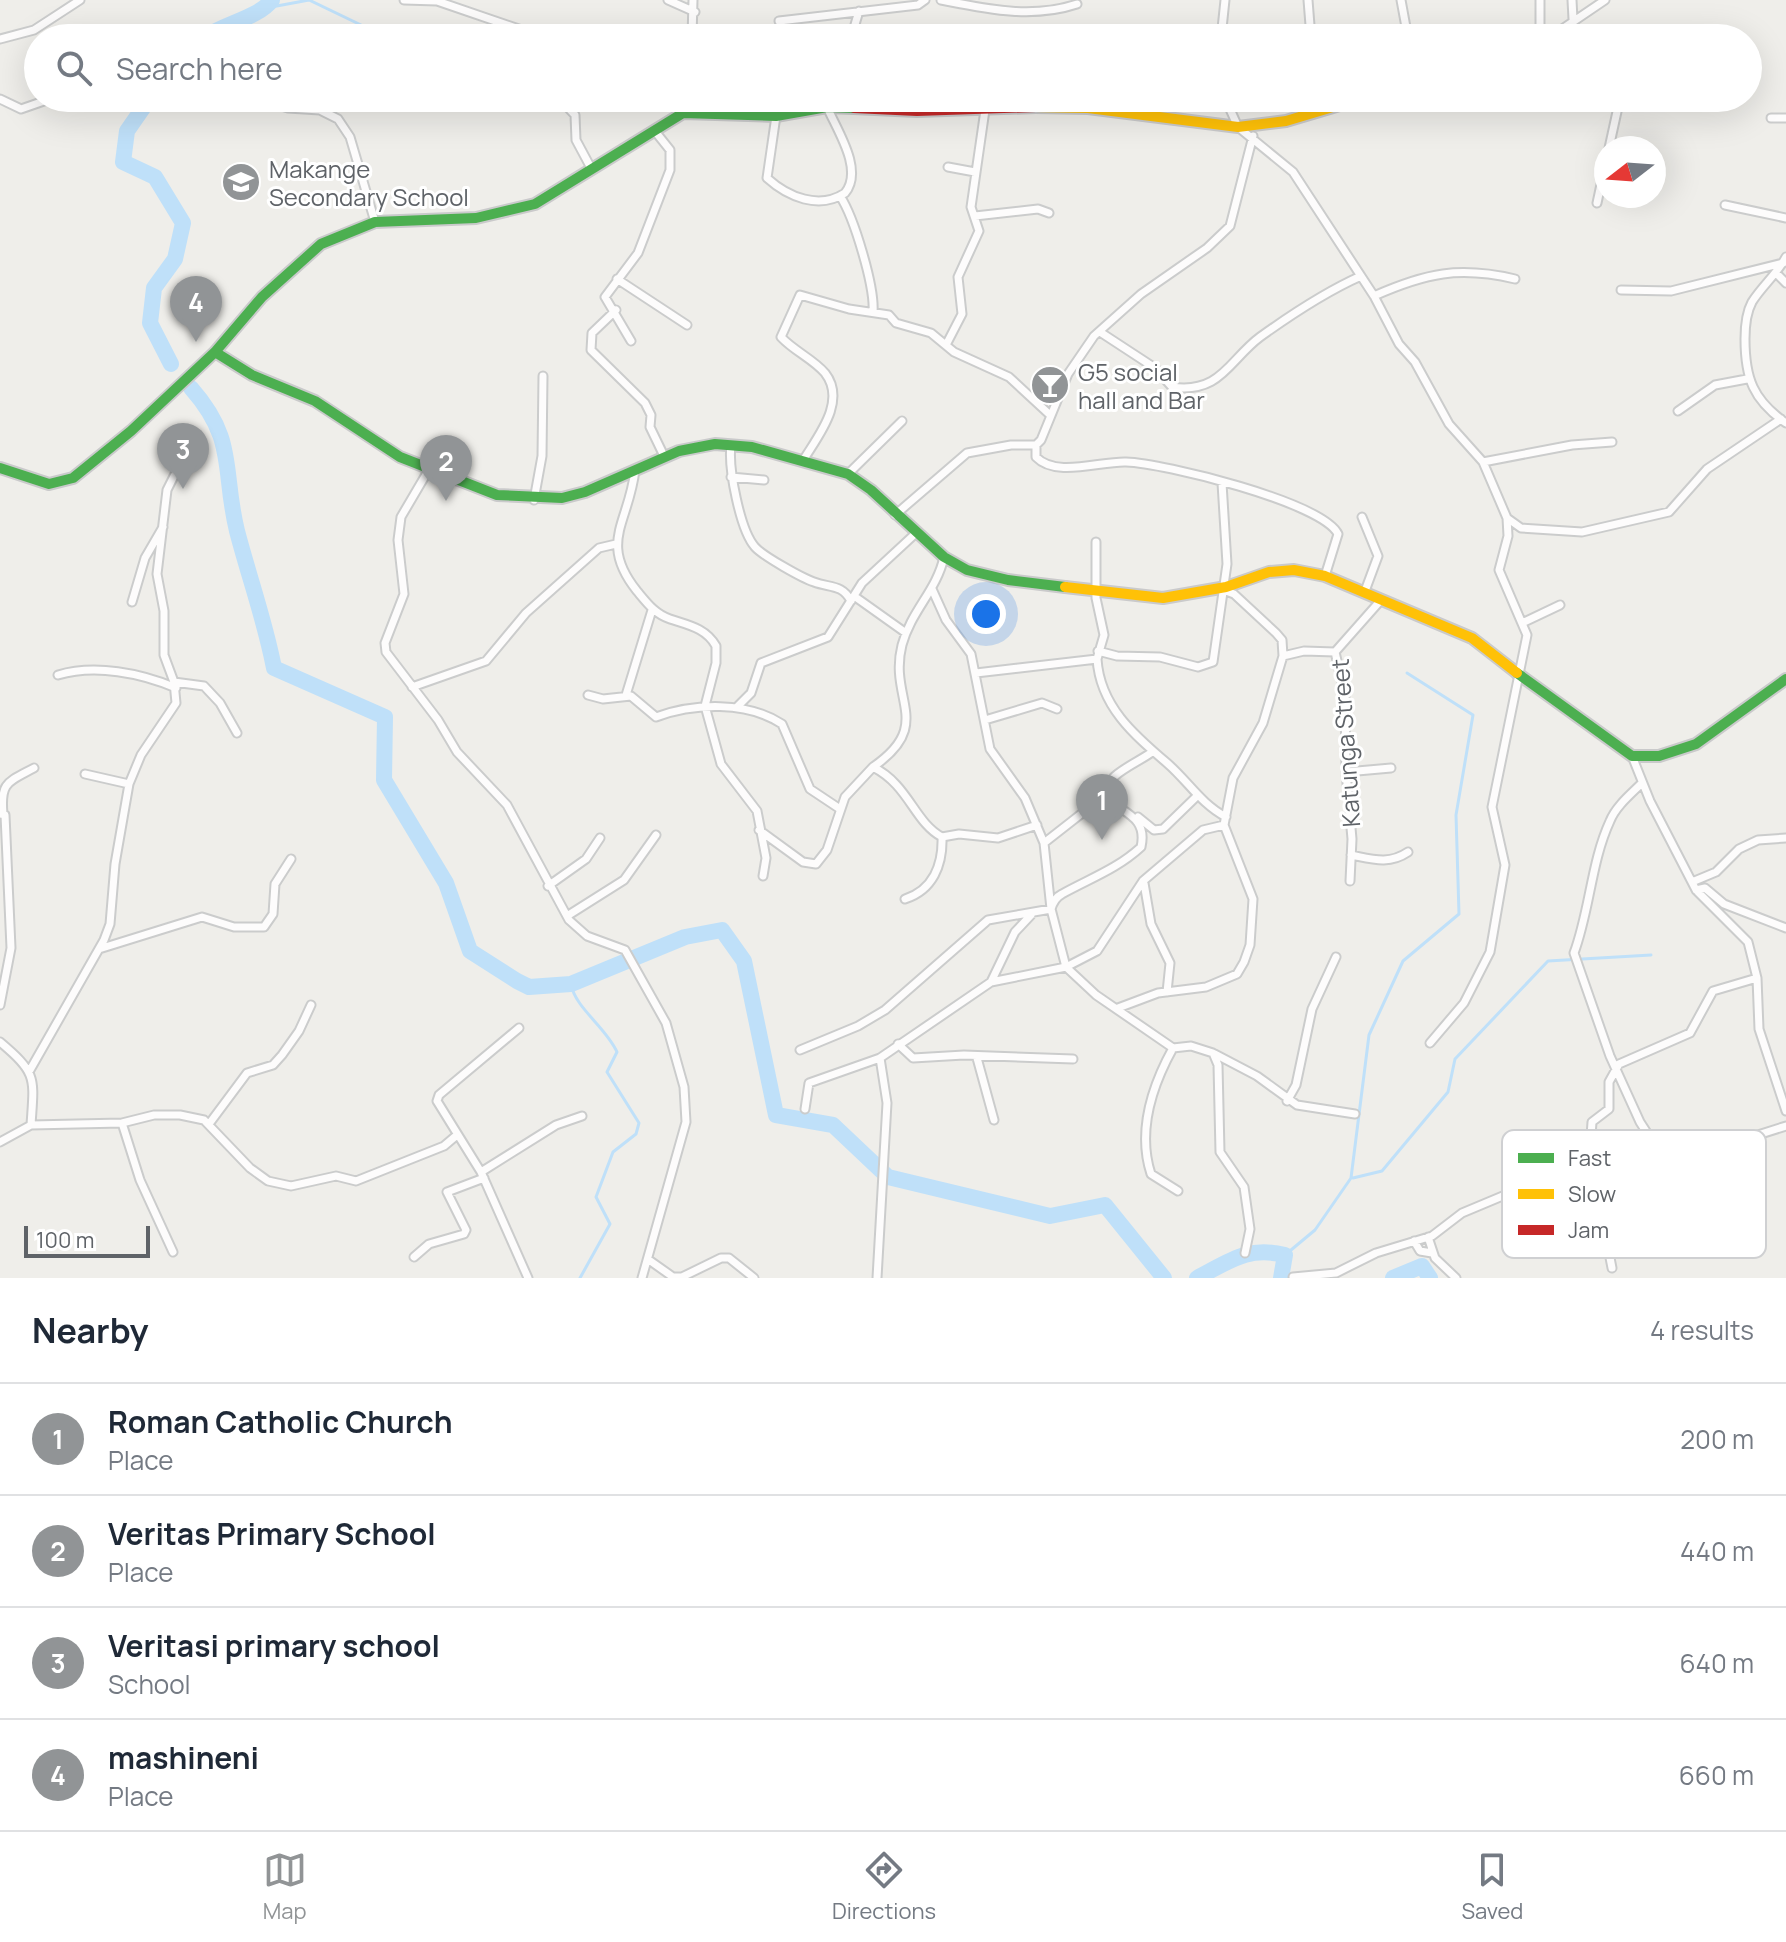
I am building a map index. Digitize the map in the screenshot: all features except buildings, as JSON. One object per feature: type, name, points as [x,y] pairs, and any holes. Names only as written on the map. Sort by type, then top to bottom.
[{"type":"street","points":[[43,24],[80,0]]},
{"type":"street","points":[[404,0],[437,1],[501,24]]},
{"type":"street","points":[[668,0],[695,12]]},
{"type":"street","points":[[693,0],[694,24]]},
{"type":"street","points":[[779,21],[859,11],[873,4],[918,5],[925,0]]},
{"type":"street","points":[[941,0],[1029,13],[1045,13],[1077,4]]},
{"type":"street","points":[[1029,0],[1029,13]]},
{"type":"street","points":[[1222,24],[1225,0]]},
{"type":"street","points":[[1308,0],[1310,24]]},
{"type":"street","points":[[1401,0],[1405,24]]},
{"type":"street","points":[[1540,0],[1540,24]]},
{"type":"street","points":[[1572,0],[1576,23],[1605,0]]},
{"type":"street","points":[[855,24],[859,11]]},
{"type":"street","points":[[0,39],[24,33]]},
{"type":"street","points":[[0,99],[24,108]]},
{"type":"street","points":[[324,112],[338,119],[350,137],[375,222]]},
{"type":"street","points":[[572,112],[576,140],[591,168]]},
{"type":"street","points":[[0,468],[49,484],[73,478],[131,431],[215,352],[262,297],[305,255],[339,235],[375,222],[500,215],[535,204],[683,113],[776,116],[793,112]]},
{"type":"street","points":[[776,116],[775,144],[767,178],[810,202],[823,202],[840,196],[850,187],[851,169],[826,112]]},
{"type":"street","points":[[946,345],[962,314],[958,277],[979,231],[971,207],[985,112]]},
{"type":"street","points":[[1120,112],[1238,127],[1286,121],[1310,112]]},
{"type":"street","points":[[1231,112],[1238,127],[1253,136],[1293,172],[1374,296],[1399,344],[1415,362],[1449,424],[1483,462],[1507,518],[1506,541],[1499,570],[1522,623],[1527,645],[1492,807],[1505,865],[1490,952],[1464,1003],[1430,1043]]},
{"type":"street","points":[[1612,136],[1617,112]]},
{"type":"street","points":[[1771,118],[1786,118]]},
{"type":"street","points":[[631,341],[616,310],[605,297],[638,253],[670,170],[670,150],[654,130]]},
{"type":"street","points":[[895,515],[967,453],[1036,445],[1041,440],[1049,414],[1068,374],[1100,332],[1141,294],[1181,269],[1230,226],[1253,136]]},
{"type":"street","points":[[948,167],[975,172]]},
{"type":"street","points":[[840,196],[855,227],[871,286],[873,312]]},
{"type":"street","points":[[1725,205],[1786,218]]},
{"type":"street","points":[[975,216],[1038,209],[1049,213]]},
{"type":"street","points":[[1507,518],[1521,528],[1592,532],[1669,512],[1707,469],[1784,421],[1765,406],[1747,379],[1747,315],[1752,303],[1777,274],[1784,260]]},
{"type":"street","points":[[1621,290],[1671,291],[1784,260]]},
{"type":"street","points":[[1374,296],[1428,274],[1485,272],[1515,279]]},
{"type":"street","points":[[1777,274],[1786,283]]},
{"type":"street","points":[[1100,332],[1155,368],[1172,387],[1194,387],[1223,375],[1257,339],[1317,297],[1361,276]]},
{"type":"street","points":[[617,279],[687,325]]},
{"type":"street","points":[[804,459],[827,423],[833,394],[826,374],[781,337],[785,322],[800,295],[849,309],[873,312],[931,333],[954,352],[1009,377],[1049,414]]},
{"type":"street","points":[[616,310],[592,333],[591,350],[645,403],[651,415],[650,427],[664,456]]},
{"type":"street","points":[[215,352],[252,375],[315,401],[379,446],[428,471],[497,495],[534,500],[574,496],[664,456],[708,444],[731,445],[804,459],[848,474],[871,490],[944,557],[967,570],[1008,580],[1173,597],[1226,589],[1283,570],[1325,576],[1457,629],[1520,672],[1578,720],[1632,756],[1659,756],[1696,744],[1786,679]]},
{"type":"street","points":[[534,500],[542,456],[543,376]]},
{"type":"street","points":[[1678,411],[1715,385],[1747,379]]},
{"type":"street","points":[[848,474],[902,421]]},
{"type":"street","points":[[1483,462],[1572,445],[1612,442]]},
{"type":"street","points":[[731,445],[731,477],[756,548],[809,580],[835,585],[906,633]]},
{"type":"street","points":[[1036,445],[1036,457],[1049,466],[1126,462],[1173,469],[1278,499],[1329,523],[1338,534],[1325,576]]},
{"type":"street","points":[[635,470],[631,499],[616,544],[619,567],[652,610],[696,627],[714,642],[716,663],[705,706],[721,764],[754,804],[766,858],[763,876]]},
{"type":"street","points":[[428,471],[401,517],[398,558],[404,594],[385,643],[395,667],[457,752],[507,805],[548,886],[567,916],[587,936],[625,950],[659,1008],[672,1040],[687,1108],[684,1135],[663,1196],[642,1278]]},
{"type":"street","points":[[30,1070],[110,924],[115,864],[129,784],[141,755],[176,703],[175,685],[164,655],[164,611],[158,586],[167,490],[175,474]]},
{"type":"street","points":[[731,477],[764,480]]},
{"type":"street","points":[[976,673],[1098,655],[1160,657],[1198,667],[1210,665],[1215,655],[1217,622],[1223,612],[1226,589],[1227,539],[1222,483]]},
{"type":"street","points":[[1362,517],[1378,556],[1365,591]]},
{"type":"street","points":[[132,602],[145,558],[165,526]]},
{"type":"street","points":[[1506,541],[1521,528]]},
{"type":"street","points":[[738,706],[748,700],[761,663],[828,637],[876,568],[916,533]]},
{"type":"street","points":[[1096,542],[1096,590],[1104,635],[1098,655],[1102,684],[1112,705],[1136,738],[1168,764],[1225,821],[1253,899],[1250,945],[1237,974],[1192,991],[1167,992],[1118,1008]]},
{"type":"street","points":[[412,687],[486,661],[526,613],[599,548],[616,544]]},
{"type":"street","points":[[759,830],[797,858],[816,864],[827,850],[840,819],[840,809],[855,783],[900,746],[906,728],[900,667],[906,633],[917,607],[941,575],[944,557]]},
{"type":"street","points":[[932,589],[946,620],[971,654],[990,749],[1025,798],[1044,843],[1051,909],[1066,967],[1096,995],[1173,1048],[1191,1046],[1213,1053],[1257,1076],[1287,1101],[1317,1110],[1355,1114]]},
{"type":"street","points":[[1225,821],[1233,778],[1263,723],[1283,656],[1282,640],[1226,589]]},
{"type":"street","name":"Katunga Street","points":[[1350,881],[1345,695],[1335,652],[1381,600]]},
{"type":"street","points":[[1522,623],[1560,605]]},
{"type":"street","points":[[626,695],[652,610]]},
{"type":"street","points":[[1283,656],[1304,651],[1335,652]]},
{"type":"street","points":[[58,675],[76,669],[138,675],[175,685],[204,686],[237,733]]},
{"type":"street","points":[[588,695],[609,699],[626,695],[644,705],[656,717],[705,706],[738,706],[782,724],[810,789],[840,809]]},
{"type":"street","points":[[985,720],[1042,703],[1057,709]]},
{"type":"street","points":[[1044,843],[1104,796],[1107,783],[1152,752]]},
{"type":"street","points":[[1632,756],[1642,783],[1694,886],[1748,942],[1757,978],[1759,1029],[1786,1111]]},
{"type":"street","points":[[873,767],[901,787],[925,822],[942,837]]},
{"type":"street","points":[[0,1005],[11,928],[8,832],[1,814],[2,789],[8,782],[34,768]]},
{"type":"street","points":[[1346,772],[1391,768]]},
{"type":"street","points":[[85,774],[129,784]]},
{"type":"street","points":[[1642,783],[1610,820],[1592,880],[1584,928],[1574,953],[1615,1066],[1645,1130]]},
{"type":"street","points":[[1104,796],[1158,831],[1197,796]]},
{"type":"street","points":[[1051,909],[1054,900],[1063,893],[1105,875],[1141,847],[1143,834],[1135,817]]},
{"type":"street","points":[[805,1109],[805,1089],[809,1083],[880,1058],[991,982],[1066,967],[1097,951],[1121,911],[1140,892],[1143,881],[1203,830],[1225,821]]},
{"type":"street","points":[[942,837],[959,834],[998,838],[1037,825]]},
{"type":"street","points":[[567,916],[624,880],[656,835]]},
{"type":"street","points":[[905,899],[918,895],[934,877],[940,865],[942,837]]},
{"type":"street","points":[[548,886],[586,859],[600,838]]},
{"type":"street","points":[[1694,886],[1716,872],[1739,849],[1758,840],[1786,838]]},
{"type":"street","points":[[1351,855],[1386,861],[1397,860],[1408,852]]},
{"type":"street","points":[[97,950],[202,917],[234,927],[264,927],[273,914],[275,884],[291,859]]},
{"type":"street","points":[[1143,881],[1151,924],[1170,963],[1167,992]]},
{"type":"street","points":[[1694,886],[1705,888],[1724,904],[1786,928]]},
{"type":"street","points":[[800,1050],[858,1026],[885,1010],[988,920],[1031,915],[1051,909]]},
{"type":"street","points":[[991,982],[1015,932],[1031,915]]},
{"type":"street","points":[[1287,1101],[1296,1085],[1312,1009],[1336,957]]},
{"type":"street","points":[[1590,1130],[1595,1119],[1609,1109],[1609,1082],[1615,1066],[1690,1033],[1713,991],[1757,978]]},
{"type":"street","points":[[209,1124],[247,1073],[273,1065],[282,1055],[311,1005]]},
{"type":"street","points":[[519,1028],[439,1095],[439,1106],[483,1175],[528,1278]]},
{"type":"street","points":[[0,1042],[30,1070],[33,1087],[31,1125]]},
{"type":"street","points":[[898,1044],[913,1058],[964,1055],[977,1058],[1073,1059]]},
{"type":"street","points":[[1173,1048],[1153,1093],[1144,1144],[1151,1174],[1178,1191]]},
{"type":"street","points":[[1213,1053],[1221,1079],[1220,1152],[1244,1187],[1250,1229],[1245,1253]]},
{"type":"street","points":[[877,1278],[886,1166],[887,1089],[880,1058]]},
{"type":"street","points":[[977,1058],[994,1120]]},
{"type":"street","points":[[0,1142],[31,1125],[122,1123],[154,1115],[180,1115],[209,1124],[250,1168],[268,1181],[291,1186],[336,1176],[356,1181],[444,1146],[457,1135]]},
{"type":"street","points":[[414,1257],[429,1244],[464,1234],[466,1230],[447,1192],[483,1175],[556,1125],[582,1116]]},
{"type":"street","points":[[122,1123],[140,1180],[173,1252]]},
{"type":"street","points":[[1766,1132],[1786,1126]]},
{"type":"street","points":[[1293,1277],[1336,1273],[1376,1253],[1428,1237],[1462,1213],[1502,1196]]},
{"type":"street","points":[[1428,1237],[1432,1253],[1456,1278]]},
{"type":"street","points":[[1414,1241],[1420,1251],[1432,1253]]},
{"type":"street","points":[[649,1260],[673,1277],[682,1277],[721,1258],[729,1258],[754,1278]]},
{"type":"street","points":[[1610,1258],[1612,1268]]},
{"type":"waterway","points":[[230,24],[258,12],[272,0]]},
{"type":"waterway","points":[[266,8],[309,0],[359,24]]},
{"type":"waterway","points":[[140,112],[127,131],[123,162],[155,177],[183,223],[175,259],[154,288],[150,323],[171,364]]},
{"type":"waterway","points":[[191,388],[206,407],[222,440],[237,531],[274,668],[385,717],[384,780],[446,883],[470,951],[529,987],[571,984],[685,937],[722,930],[744,961],[776,1115],[833,1125],[888,1177],[1050,1216],[1105,1205],[1164,1278]]},
{"type":"waterway","points":[[1285,1255],[1315,1230],[1351,1178],[1369,1035],[1403,961],[1459,914],[1456,815],[1473,715],[1407,673]]},
{"type":"waterway","points":[[1353,1178],[1382,1171],[1448,1092],[1455,1059],[1548,961],[1651,955]]},
{"type":"waterway","points":[[571,984],[578,1001],[617,1052],[607,1072],[639,1123],[636,1134],[613,1152],[596,1197],[610,1224],[580,1278]]},
{"type":"waterway","points":[[1197,1278],[1229,1261],[1260,1252],[1285,1255],[1281,1278]]},
{"type":"waterway","points":[[1393,1278],[1422,1266],[1430,1278]]},
{"type":"traffic: fast","points":[[0,468],[49,484],[73,478],[131,431],[215,352],[262,297],[321,244],[375,222],[476,218],[535,204],[683,113],[776,116],[799,112]]},
{"type":"traffic: fast","points":[[215,352],[252,375],[315,401],[400,457],[497,495],[562,498],[585,492],[679,451],[715,444],[752,447],[848,474],[871,490],[944,557],[967,570],[1008,580],[1065,587]]},
{"type":"traffic: fast","points":[[1517,673],[1632,756],[1659,756],[1696,744],[1786,679]]},
{"type":"traffic: slow","points":[[1120,112],[1238,127],[1286,121],[1316,112]]},
{"type":"traffic: slow","points":[[1065,587],[1163,598],[1226,587],[1269,572],[1294,570],[1325,576],[1472,638],[1517,673]]},
{"type":"place","name":"Makange Secondary School","points":[[241,182]]},
{"type":"place","name":"mashineni","points":[[196,342]]},
{"type":"place","name":"G5 social hall and Bar","points":[[1050,385]]},
{"type":"place","name":"Veritasi primary school","points":[[183,489]]},
{"type":"place","name":"Veritas Primary School","points":[[446,501]]},
{"type":"place","name":"Roman Catholic Church","points":[[1102,840]]}]
